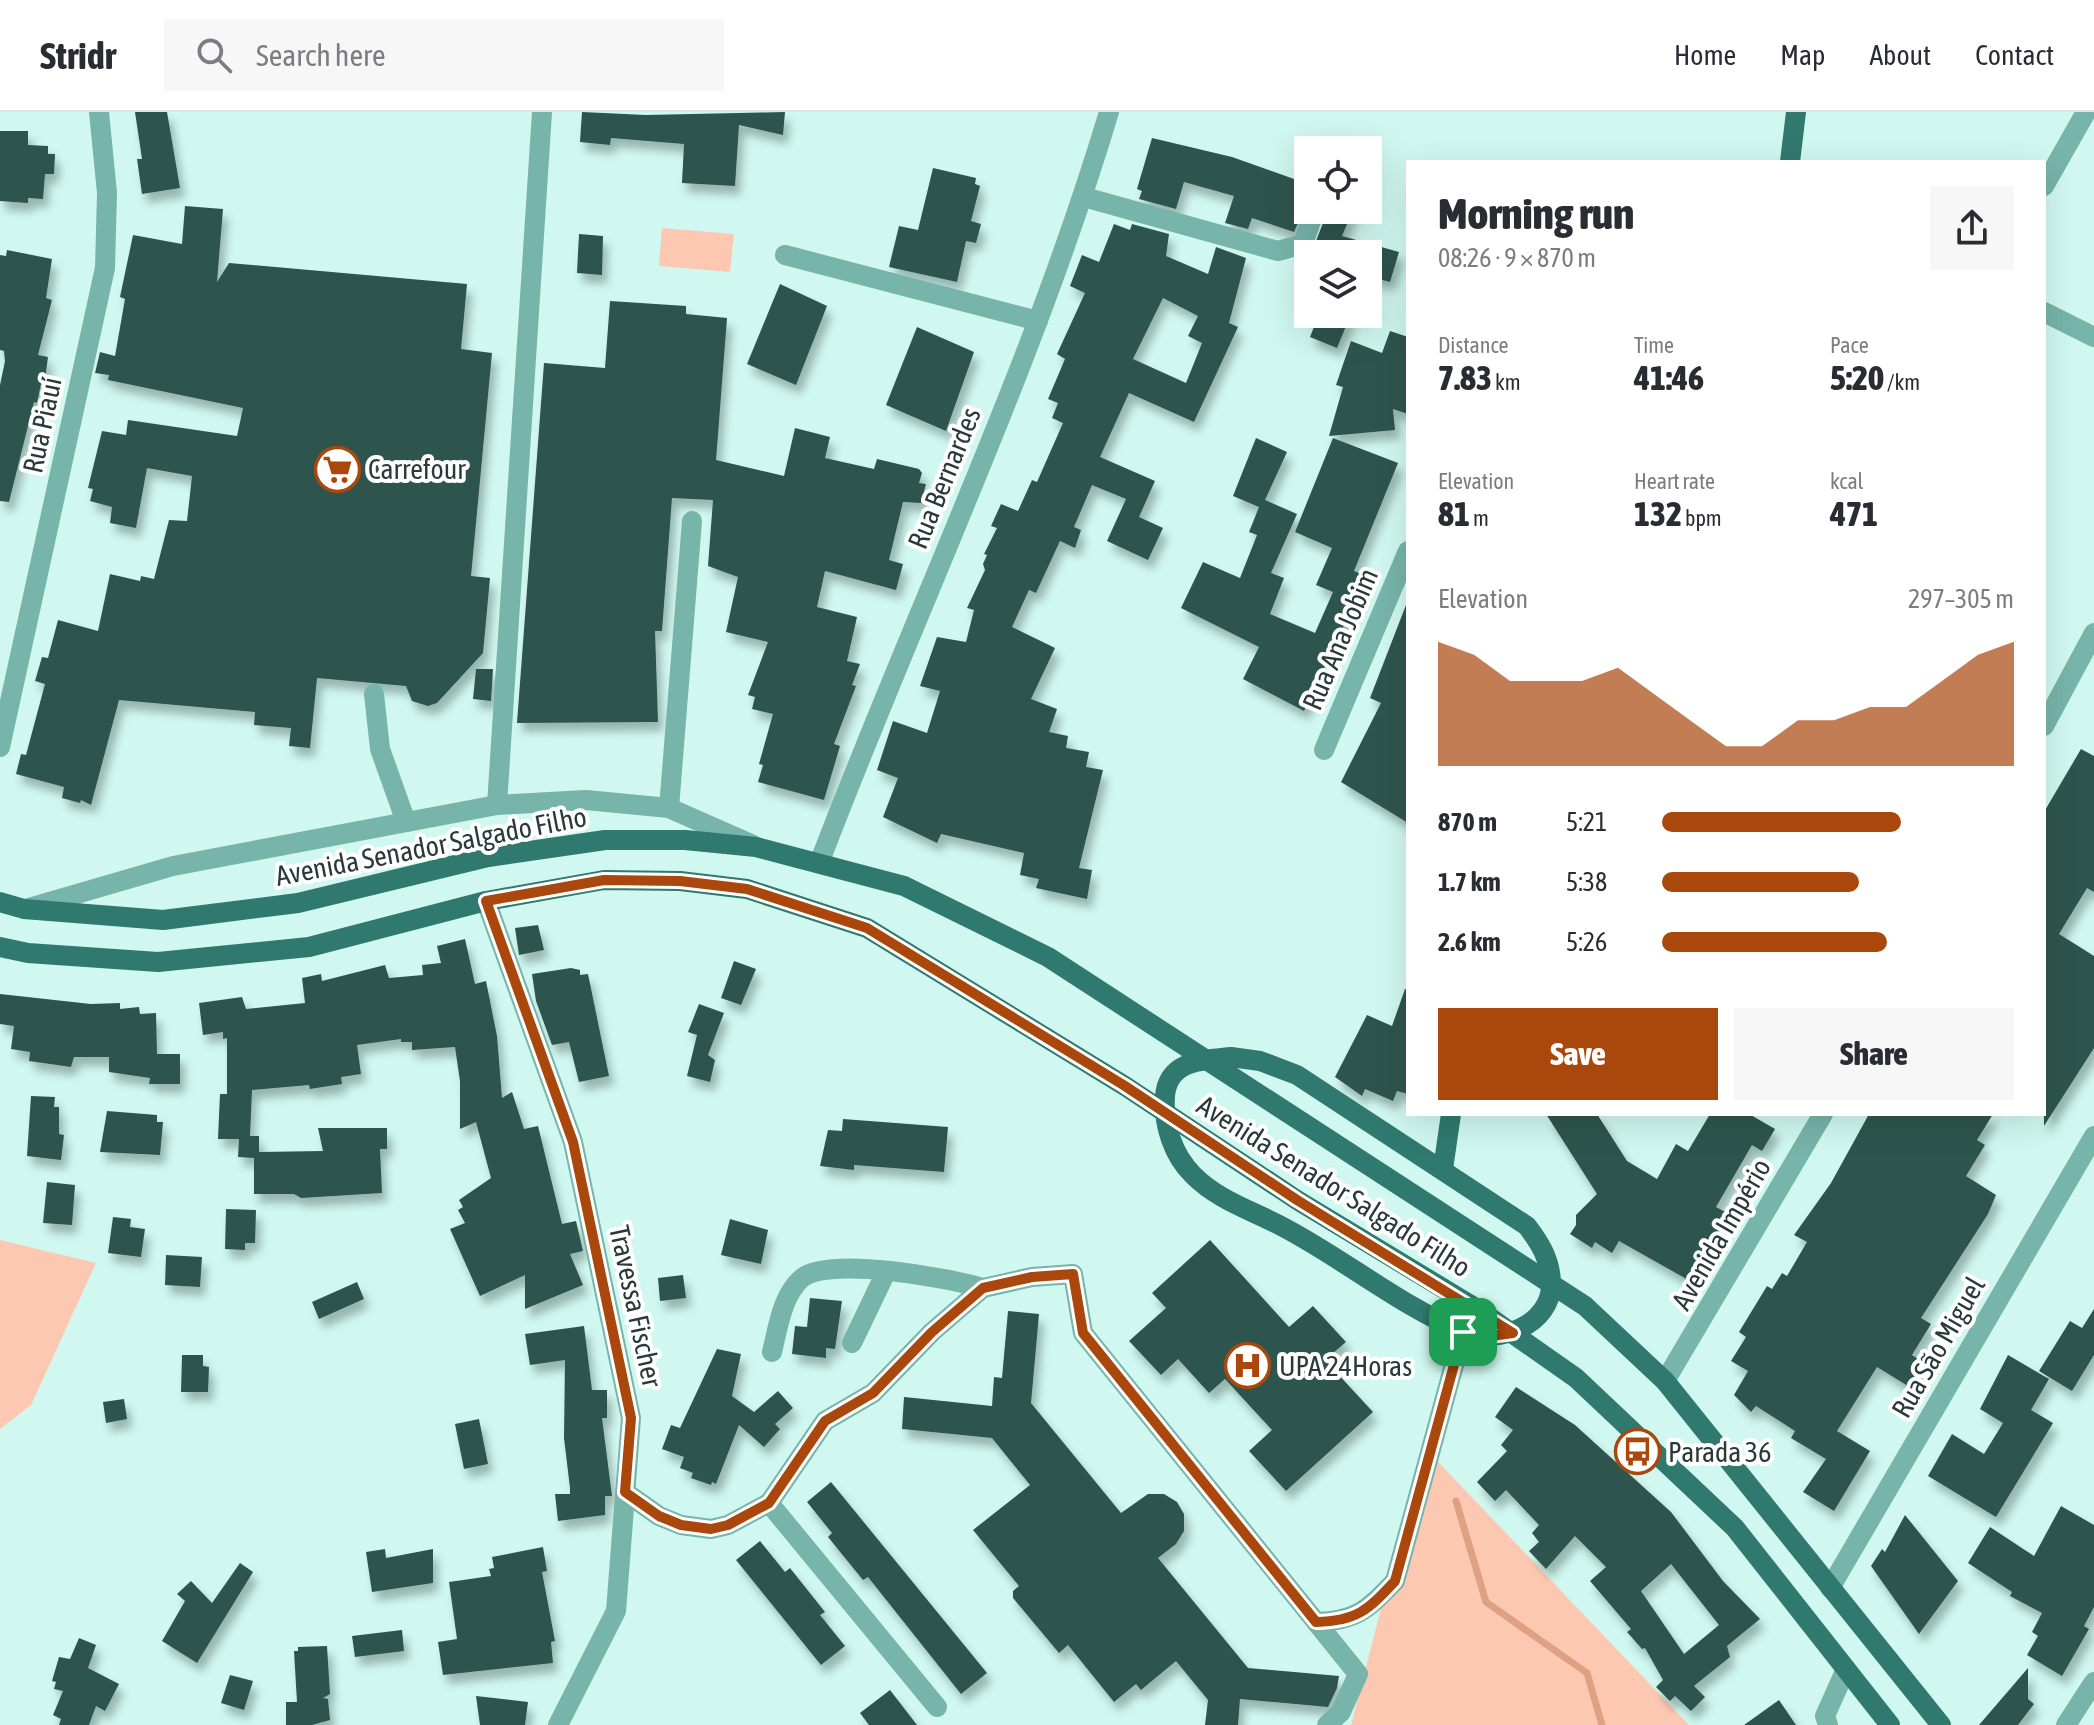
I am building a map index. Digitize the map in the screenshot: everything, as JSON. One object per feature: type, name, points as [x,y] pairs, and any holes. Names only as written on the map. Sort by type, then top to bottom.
[{"type":"main road","points":[[1790,160],[1796,112]]},
{"type":"main road","name":"Avenida Senador Salgado Filho","points":[[0,902],[24,909],[163,920],[298,903],[488,857],[605,840],[685,840],[756,847],[820,861],[904,886],[1048,957],[1585,1306],[1665,1381],[1941,1725]]},
{"type":"main road","name":"Avenida Senador Salgado Filho","points":[[0,947],[28,953],[173,961],[309,947],[486,901],[604,880],[680,881],[747,889],[804,905],[867,928],[1513,1333],[1576,1378],[1735,1528],[1890,1725]]},
{"type":"main road","name":"Avenida Senador Salgado Filho","points":[[1513,1333],[1491,1336],[1463,1332],[1282,1226],[1228,1203],[1192,1174],[1171,1143],[1165,1113],[1165,1092],[1173,1073],[1186,1063],[1207,1060],[1260,1061],[1297,1075],[1527,1226],[1544,1247],[1551,1282]]},
{"type":"main road","points":[[1443,1169],[1451,1116]]},
{"type":"main road","points":[[1513,1333],[1530,1323],[1541,1311],[1549,1298],[1551,1282]]},
{"type":"street","name":"Rua Piauí","points":[[0,747],[105,268],[107,193],[99,112]]},
{"type":"street","points":[[497,805],[542,112]]},
{"type":"street","name":"Rua Bernardes","points":[[820,861],[1038,321],[1084,197],[1109,112]]},
{"type":"street","points":[[2046,182],[2086,112]]},
{"type":"street","points":[[1084,197],[1278,251],[1303,244],[1310,224]]},
{"type":"street","points":[[785,255],[1038,321]]},
{"type":"street","points":[[2046,313],[2094,337]]},
{"type":"street","points":[[669,808],[692,521]]},
{"type":"street","name":"Rua Ana Jobim","points":[[1324,750],[1406,556]]},
{"type":"street","points":[[2046,722],[2094,633]]},
{"type":"street","points":[[374,694],[380,749],[406,822]]},
{"type":"street","points":[[24,909],[173,866],[497,805],[586,800],[669,808],[756,847]]},
{"type":"street","name":"Travessa Fischer","points":[[486,901],[573,1142],[631,1418],[616,1611],[558,1725]]},
{"type":"street","name":"Avenida Império","points":[[1665,1381],[1822,1116]]},
{"type":"street","name":"Rua São Miguel","points":[[1830,1588],[2094,1136]]},
{"type":"street","points":[[772,1352],[788,1296],[812,1272],[825,1268],[944,1276],[983,1288]]},
{"type":"street","points":[[852,1343],[886,1272]]},
{"type":"street","points":[[625,1492],[659,1516],[681,1525],[711,1529],[728,1525],[769,1503],[825,1421],[873,1393],[932,1332],[983,1288],[1032,1277],[1073,1274],[1083,1333],[1358,1674],[1341,1712],[1327,1725]]},
{"type":"street","points":[[1316,1622],[1344,1622],[1369,1609],[1395,1581],[1463,1332]]},
{"type":"street","points":[[769,1503],[937,1707]]},
{"type":"street","points":[[1828,1725],[1825,1716],[1846,1669]]},
{"type":"street","points":[[2066,1725],[2094,1682]]},
{"type":"shaded area","points":[[662,228],[734,234],[730,272],[659,266]]},
{"type":"shaded area","points":[[0,1240],[96,1263],[31,1405],[0,1429]]},
{"type":"shaded area","points":[[1423,1446],[1689,1725],[1351,1725]]},
{"type":"building","points":[[135,112],[167,112],[180,188],[142,194],[137,159],[142,159]]},
{"type":"building","points":[[582,112],[646,115],[785,112],[783,135],[739,125],[735,186],[682,183],[684,144],[611,138],[610,145],[580,142]]},
{"type":"building","points":[[0,131],[28,131],[28,145],[48,146],[48,154],[55,154],[54,174],[45,174],[43,199],[28,198],[28,203],[0,201]]},
{"type":"building","points":[[1152,138],[1232,157],[1294,179],[1294,224],[1297,224],[1294,232],[1252,218],[1248,229],[1225,223],[1234,196],[1184,182],[1176,209],[1139,199],[1142,191],[1137,189]]},
{"type":"building","points":[[933,168],[976,178],[975,184],[980,186],[971,221],[981,224],[976,243],[966,241],[957,282],[889,267],[899,226],[918,230]]},
{"type":"building","name":"Carrefour","points":[[185,206],[223,209],[217,282],[229,263],[467,284],[461,349],[492,353],[471,576],[490,578],[483,653],[437,703],[428,706],[412,701],[406,686],[317,678],[310,748],[289,746],[291,728],[254,725],[255,712],[119,700],[91,805],[81,800],[80,803],[62,798],[64,787],[16,774],[21,754],[26,755],[45,684],[35,681],[42,657],[48,658],[58,620],[98,631],[110,574],[140,581],[141,576],[154,579],[169,520],[187,521],[192,476],[147,468],[136,528],[110,523],[112,507],[90,501],[93,489],[88,488],[102,431],[126,435],[128,420],[237,436],[243,408],[108,380],[109,375],[95,373],[100,352],[115,356],[125,299],[120,297],[133,235],[182,244]]},
{"type":"building","points":[[1114,224],[1130,230],[1132,224],[1169,234],[1166,256],[1208,274],[1216,247],[1246,258],[1229,323],[1238,327],[1194,422],[1129,393],[1100,457],[1155,481],[1139,517],[1163,528],[1148,560],[1107,541],[1126,499],[1092,485],[1074,527],[1081,530],[1075,548],[1060,541],[1036,593],[1029,590],[1012,627],[1055,648],[1031,699],[1057,709],[1049,732],[1068,736],[1066,748],[1089,752],[1086,767],[1103,770],[1079,868],[1092,870],[1087,899],[1036,888],[1039,879],[1020,875],[1024,853],[941,834],[937,843],[883,817],[898,778],[877,770],[893,721],[927,733],[940,691],[920,686],[937,637],[966,642],[974,610],[967,608],[985,570],[983,564],[987,555],[984,554],[997,528],[991,526],[1001,504],[1018,511],[1032,480],[1037,482],[1063,423],[1052,418],[1058,403],[1048,399],[1065,359],[1057,354],[1085,293],[1070,286],[1082,255],[1099,262]],"holes":[[[1163,298],[1198,316],[1188,336],[1202,343],[1186,383],[1133,359]]]},
{"type":"building","points":[[1323,224],[1347,224],[1342,236],[1356,240],[1316,240]]},
{"type":"building","points":[[579,234],[603,236],[602,275],[577,273]]},
{"type":"building","points":[[1382,247],[1399,252],[1390,282],[1382,280]]},
{"type":"building","points":[[7,250],[52,259],[46,298],[52,300],[38,355],[48,357],[45,379],[42,379],[37,403],[34,402],[9,502],[0,501],[0,385],[5,361],[4,351],[0,350],[0,255],[6,256]]},
{"type":"building","points":[[780,284],[827,306],[796,385],[747,364]]},
{"type":"building","points":[[610,301],[686,306],[686,314],[727,318],[716,460],[784,476],[795,428],[830,437],[825,458],[874,469],[877,459],[919,469],[922,473],[919,483],[926,484],[921,503],[903,502],[889,560],[903,564],[896,590],[825,571],[817,607],[857,617],[847,661],[860,664],[852,685],[856,686],[834,744],[840,746],[824,800],[758,782],[763,765],[759,764],[773,714],[752,709],[755,697],[748,695],[768,642],[726,632],[738,577],[708,566],[713,500],[672,498],[662,631],[655,631],[658,722],[517,723],[544,363],[605,368]]},
{"type":"building","points":[[917,327],[974,352],[946,431],[886,405]]},
{"type":"building","points":[[1314,328],[1345,328],[1337,348],[1310,337]]},
{"type":"building","points":[[1390,331],[1406,336],[1406,413],[1393,409],[1395,430],[1329,436],[1343,387],[1336,385],[1351,341],[1382,353]]},
{"type":"building","points":[[1256,438],[1287,452],[1265,500],[1297,514],[1271,573],[1284,578],[1270,614],[1315,633],[1333,592],[1316,585],[1332,548],[1295,532],[1333,438],[1398,463],[1354,571],[1367,576],[1304,711],[1243,679],[1259,647],[1181,608],[1203,562],[1240,578],[1257,535],[1249,532],[1259,507],[1233,496]]},
{"type":"building","points":[[1406,605],[1406,822],[1341,782],[1381,703],[1370,698]]},
{"type":"building","points":[[476,669],[493,669],[491,701],[473,699]]},
{"type":"building","points":[[2081,749],[2094,756],[2094,892],[2087,888],[2059,934],[2094,956],[2094,1048],[2044,1126],[2046,1116],[2046,809]]},
{"type":"building","points":[[538,925],[544,950],[519,955],[515,928]]},
{"type":"building","points":[[465,939],[475,984],[486,981],[497,1036],[502,1098],[512,1092],[524,1129],[538,1126],[562,1224],[576,1221],[583,1251],[570,1254],[583,1285],[525,1309],[525,1275],[480,1296],[450,1229],[465,1223],[458,1210],[463,1207],[459,1200],[491,1178],[476,1122],[460,1129],[460,1081],[455,1047],[412,1050],[412,1042],[401,1042],[401,1039],[357,1045],[361,1074],[341,1077],[342,1084],[310,1089],[309,1085],[252,1090],[250,1136],[259,1136],[259,1152],[323,1151],[318,1128],[387,1128],[387,1149],[380,1149],[382,1193],[301,1198],[294,1194],[254,1194],[254,1158],[238,1157],[239,1139],[218,1139],[220,1094],[227,1094],[227,1038],[223,1039],[223,1032],[203,1035],[199,1003],[242,997],[246,1009],[305,1003],[302,978],[321,974],[322,981],[385,965],[389,978],[423,975],[422,965],[441,963],[437,946]]},
{"type":"building","points":[[734,961],[756,969],[741,1005],[721,998]]},
{"type":"building","points":[[571,968],[580,970],[580,975],[588,974],[609,1076],[579,1082],[569,1042],[552,1045],[536,1001],[532,974]]},
{"type":"building","points":[[1406,989],[1406,1093],[1397,1091],[1393,1101],[1365,1089],[1362,1096],[1335,1077],[1367,1015],[1392,1026]]},
{"type":"building","points":[[0,994],[91,1004],[120,1003],[120,1009],[139,1007],[140,1014],[156,1013],[157,1054],[180,1054],[180,1084],[149,1084],[150,1078],[109,1072],[109,1057],[74,1057],[71,1067],[29,1061],[30,1052],[11,1049],[14,1026],[0,1024]]},
{"type":"building","points":[[699,1004],[724,1013],[708,1055],[715,1060],[710,1082],[687,1076],[697,1035],[688,1032]]},
{"type":"building","points":[[31,1096],[55,1097],[54,1107],[59,1107],[59,1134],[64,1135],[61,1160],[27,1156]]},
{"type":"building","points":[[107,1111],[157,1115],[157,1122],[163,1122],[160,1155],[100,1152]]},
{"type":"building","points":[[1547,1116],[1598,1116],[1627,1161],[1657,1179],[1676,1144],[1688,1151],[1709,1116],[1752,1116],[1775,1129],[1762,1151],[1752,1145],[1716,1207],[1729,1214],[1690,1281],[1619,1241],[1612,1253],[1595,1242],[1592,1248],[1570,1234],[1576,1225],[1576,1215],[1597,1194]]},
{"type":"building","points":[[1868,1116],[1992,1116],[1977,1140],[1985,1145],[1966,1176],[1996,1195],[1988,1214],[1921,1318],[1931,1324],[1912,1355],[1923,1362],[1908,1386],[1877,1367],[1837,1431],[1870,1451],[1834,1511],[1803,1492],[1826,1459],[1791,1438],[1795,1431],[1756,1406],[1751,1412],[1734,1395],[1748,1371],[1731,1361],[1746,1337],[1739,1332],[1767,1286],[1772,1289],[1782,1273],[1787,1276],[1807,1242],[1794,1235],[1831,1183]]},
{"type":"building","points":[[843,1119],[948,1127],[944,1172],[854,1165],[854,1170],[820,1166],[828,1130],[842,1131]]},
{"type":"building","points":[[47,1182],[75,1185],[72,1225],[43,1223]]},
{"type":"building","points":[[226,1209],[256,1210],[255,1243],[245,1243],[245,1250],[225,1249]]},
{"type":"building","points":[[113,1217],[131,1219],[130,1227],[145,1229],[141,1257],[108,1253]]},
{"type":"building","points":[[730,1219],[768,1230],[761,1264],[721,1255]]},
{"type":"building","points":[[1210,1240],[1289,1327],[1313,1306],[1346,1342],[1325,1360],[1373,1412],[1286,1491],[1249,1451],[1272,1430],[1225,1379],[1209,1393],[1178,1359],[1161,1375],[1129,1341],[1166,1308],[1152,1293]]},
{"type":"building","points":[[166,1255],[202,1257],[200,1287],[165,1285]]},
{"type":"building","points":[[683,1275],[686,1298],[660,1301],[658,1278]]},
{"type":"building","points":[[357,1282],[364,1299],[319,1319],[312,1302]]},
{"type":"building","points":[[810,1298],[842,1301],[835,1349],[826,1348],[826,1358],[792,1354],[795,1326],[807,1327]]},
{"type":"building","points":[[2094,1309],[2094,1355],[2072,1391],[2039,1371],[2070,1321],[2082,1328]]},
{"type":"building","points":[[1008,1311],[1039,1314],[1031,1403],[1121,1513],[1148,1494],[1164,1494],[1177,1502],[1184,1514],[1184,1531],[1176,1544],[1158,1558],[1248,1668],[1339,1676],[1328,1707],[1240,1699],[1238,1725],[1205,1725],[1208,1700],[1176,1661],[1141,1690],[1136,1684],[1114,1702],[1068,1645],[1059,1653],[1013,1598],[1013,1591],[1019,1586],[973,1530],[1030,1485],[992,1438],[902,1429],[904,1397],[992,1406],[994,1377],[1002,1378]]},
{"type":"building","points":[[584,1326],[592,1390],[607,1390],[607,1418],[602,1418],[612,1496],[605,1496],[605,1515],[558,1521],[555,1494],[570,1494],[564,1438],[565,1360],[530,1365],[525,1334]]},
{"type":"building","points":[[717,1349],[741,1354],[732,1396],[754,1412],[778,1391],[793,1408],[775,1424],[780,1429],[764,1447],[739,1425],[716,1484],[712,1482],[711,1485],[691,1478],[693,1473],[680,1468],[684,1457],[662,1449],[671,1425],[680,1428]]},
{"type":"building","points":[[182,1355],[203,1355],[203,1366],[209,1367],[208,1392],[181,1392]]},
{"type":"building","points":[[2008,1355],[2049,1379],[2031,1410],[2053,1423],[1996,1517],[1928,1476],[1952,1434],[1984,1454],[2003,1423],[1980,1409]]},
{"type":"building","points":[[1516,1387],[1575,1425],[1671,1512],[1723,1581],[1760,1619],[1727,1646],[1730,1657],[1694,1686],[1705,1697],[1691,1711],[1675,1696],[1670,1701],[1656,1687],[1663,1680],[1645,1648],[1642,1649],[1627,1632],[1631,1629],[1590,1581],[1606,1567],[1575,1536],[1546,1569],[1529,1551],[1539,1542],[1532,1533],[1539,1525],[1506,1490],[1495,1501],[1477,1482],[1507,1451],[1501,1445],[1513,1430],[1495,1417]],"holes":[[[1671,1564],[1719,1625],[1684,1654],[1641,1591]]]},
{"type":"building","points":[[124,1399],[127,1419],[106,1423],[103,1402]]},
{"type":"building","points":[[479,1419],[488,1464],[464,1469],[455,1424]]},
{"type":"building","points":[[831,1482],[987,1673],[961,1694],[868,1577],[863,1580],[828,1537],[832,1533],[807,1502]]},
{"type":"building","points":[[2061,1506],[2094,1525],[2094,1607],[2084,1626],[2089,1629],[2062,1676],[2027,1655],[2038,1636],[2032,1632],[2042,1613],[2010,1596],[2012,1592],[1968,1563],[1990,1527],[2034,1556]]},
{"type":"building","points":[[1905,1515],[1958,1581],[1919,1634],[1871,1566],[1882,1549],[1885,1552]]},
{"type":"building","points":[[760,1541],[785,1572],[790,1568],[825,1612],[820,1615],[845,1646],[821,1665],[736,1560]]},
{"type":"building","points":[[543,1547],[547,1571],[542,1572],[555,1641],[551,1642],[553,1663],[443,1675],[438,1642],[457,1639],[449,1582],[491,1576],[489,1569],[494,1568],[492,1557]]},
{"type":"building","points":[[385,1549],[386,1558],[433,1549],[433,1583],[372,1592],[366,1552]]},
{"type":"building","points":[[240,1563],[253,1572],[197,1663],[162,1641],[185,1601],[177,1594],[191,1581],[212,1603]]},
{"type":"building","points":[[402,1630],[404,1651],[355,1657],[352,1636]]},
{"type":"building","points":[[79,1638],[96,1645],[88,1668],[119,1684],[105,1711],[96,1706],[89,1725],[59,1725],[61,1719],[53,1715],[63,1691],[54,1689],[56,1682],[52,1681],[59,1657],[70,1659]]},
{"type":"building","points":[[327,1646],[330,1694],[323,1698],[328,1699],[330,1720],[312,1725],[286,1725],[286,1702],[297,1702],[294,1651],[298,1651],[298,1647]]},
{"type":"building","points":[[2028,1668],[2028,1699],[2034,1704],[2018,1725],[1979,1725]]},
{"type":"building","points":[[230,1675],[253,1681],[244,1710],[221,1703]]},
{"type":"building","points":[[890,1690],[917,1725],[869,1725],[860,1713]]},
{"type":"building","points":[[476,1696],[528,1702],[525,1725],[480,1725]]},
{"type":"building","points":[[1779,1700],[1796,1725],[1744,1725]]},
{"type":"waterway","points":[[1456,1501],[1486,1602],[1587,1673],[1602,1725]]},
{"type":"place","name":"Carrefour","points":[[337,469]]},
{"type":"place","name":"UPA 24Horas","points":[[1248,1366]]},
{"type":"place","name":"Parada 36","points":[[1637,1452]]},
{"type":"route","points":[[604,880],[680,881],[747,889],[804,905],[867,928],[1125,1086],[1297,1200],[1513,1333],[1491,1336],[1463,1332],[1395,1581],[1369,1609],[1344,1622],[1316,1622],[1083,1333],[1073,1274],[1032,1277],[983,1288],[932,1332],[873,1393],[825,1421],[769,1503],[728,1525],[711,1529],[681,1525],[659,1516],[625,1492],[631,1418],[573,1142],[486,901],[604,880]]}]
